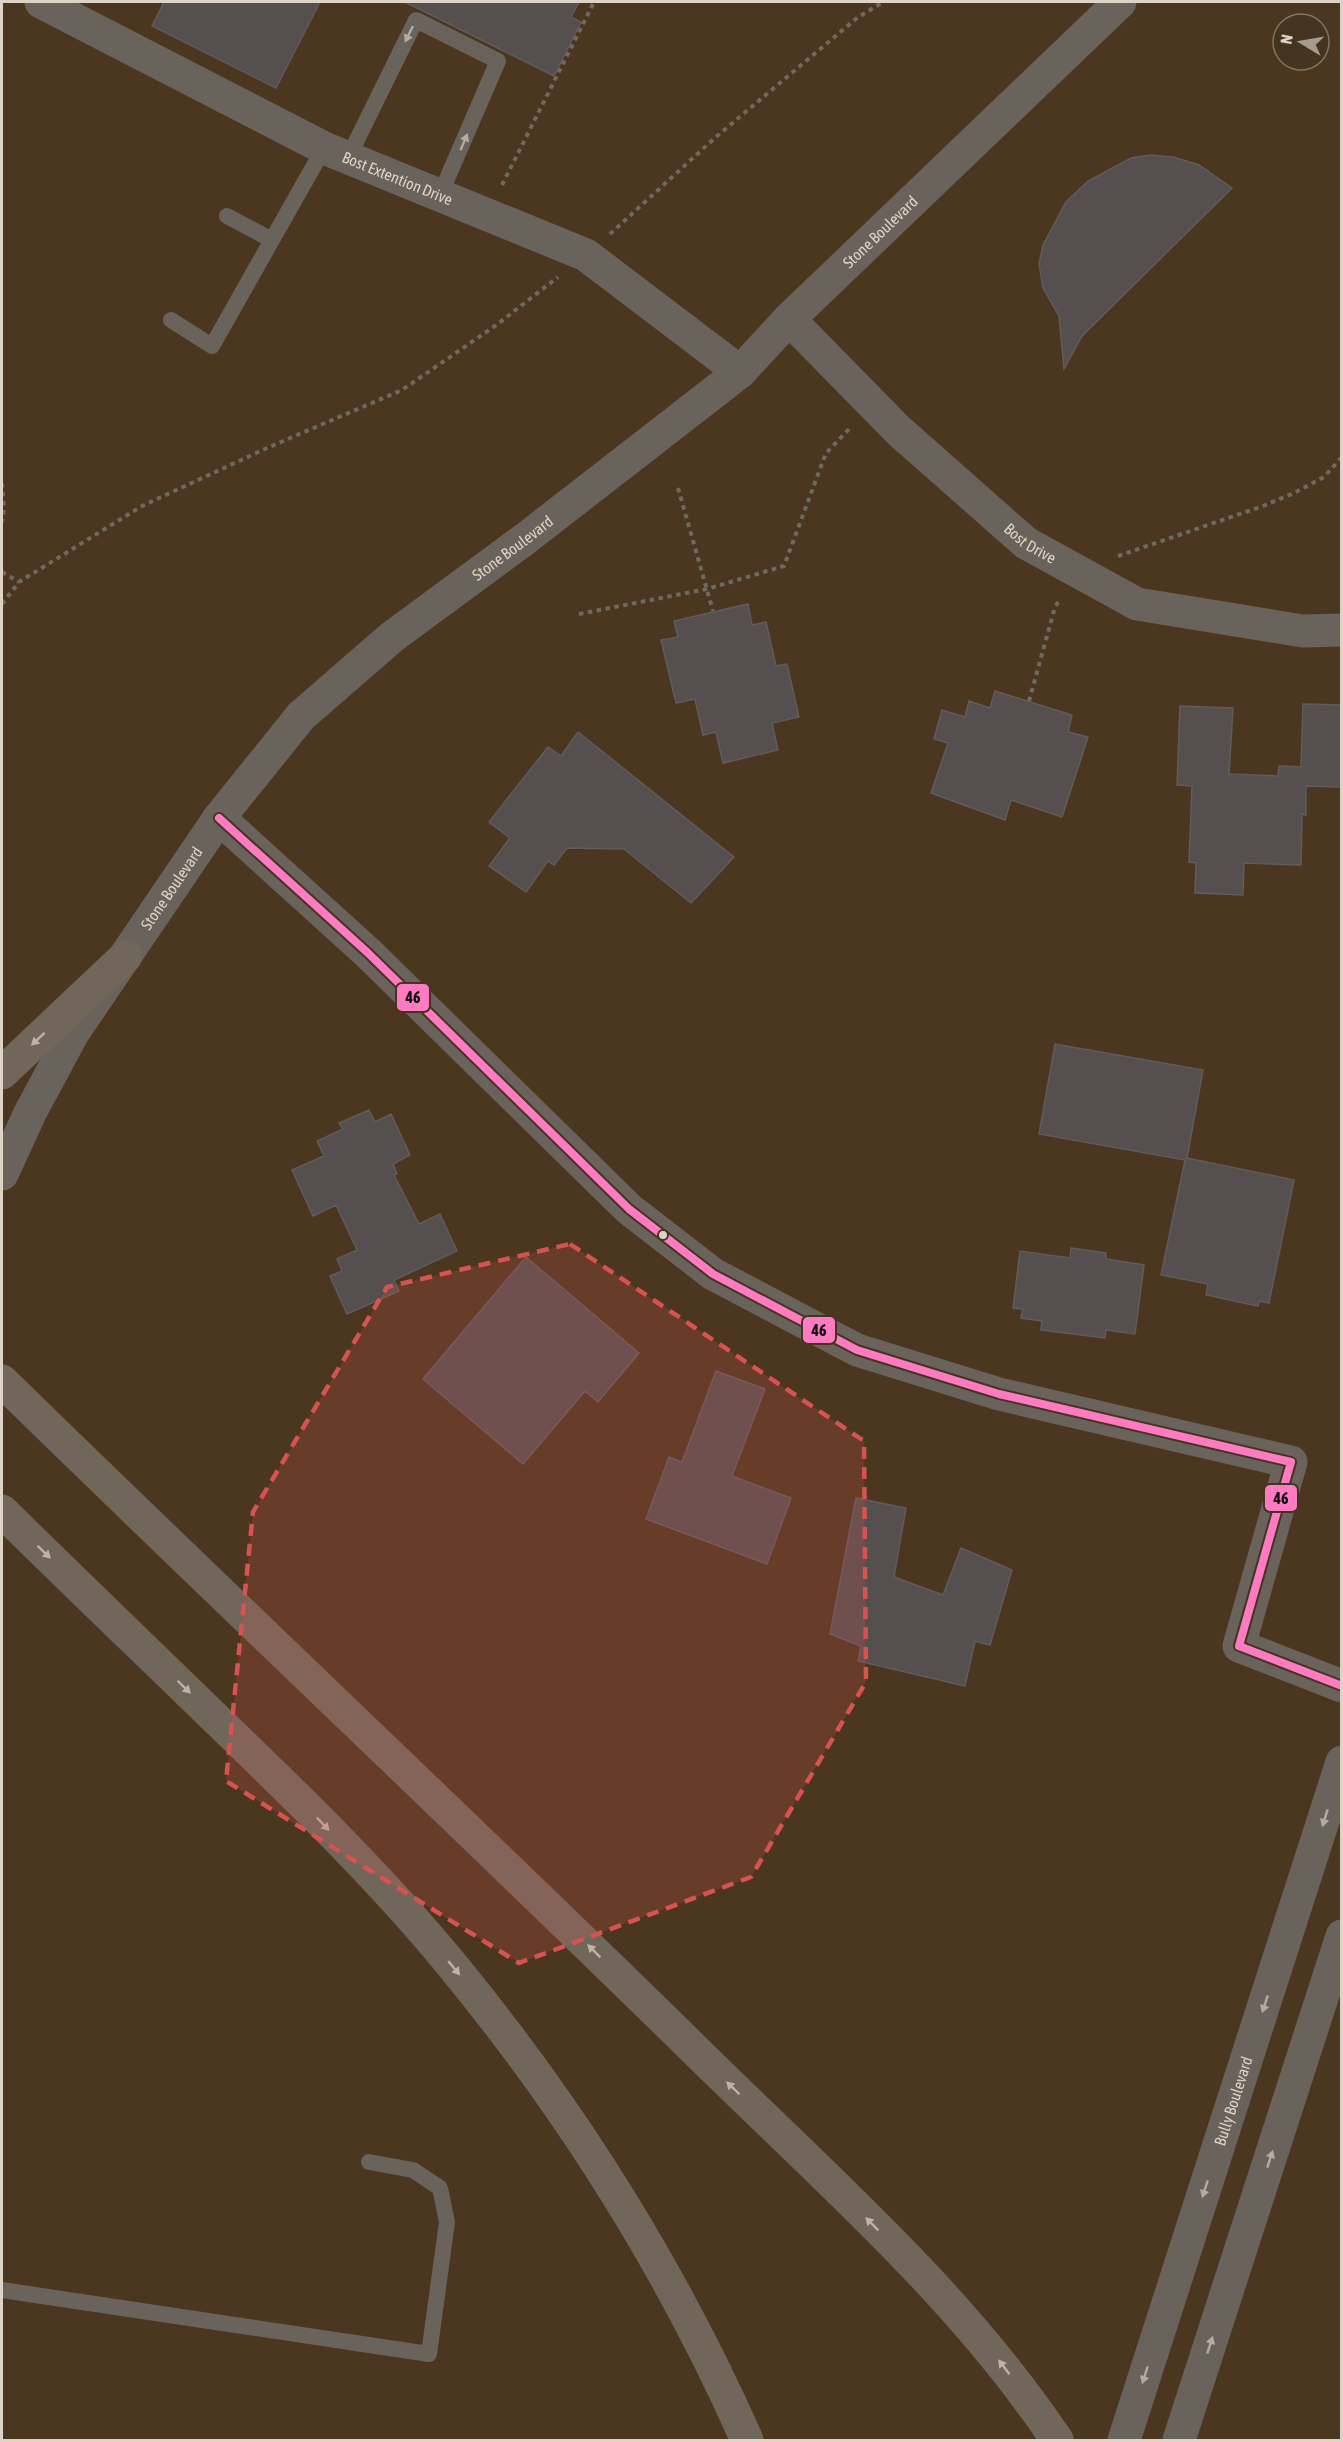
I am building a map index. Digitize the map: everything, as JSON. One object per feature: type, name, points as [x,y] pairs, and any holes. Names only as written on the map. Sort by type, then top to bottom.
[{"type":"main road","points":[[2,1073],[126,956]]},
{"type":"main road","points":[[2,1381],[529,1887],[864,2217],[986,2343],[1048,2427]]},
{"type":"main road","points":[[2,1511],[297,1796],[371,1874],[455,1969],[527,2061],[590,2150],[651,2250],[702,2345],[747,2440]]},
{"type":"street","name":"Bost Extention Drive","points":[[40,2],[336,153],[586,255],[740,372]]},
{"type":"street","name":"Stone Boulevard","points":[[2,1174],[30,1113],[73,1033],[219,818],[301,716],[392,638],[525,539],[740,372],[789,319],[1119,2]]},
{"type":"street","name":"Bost Drive","points":[[789,319],[899,431],[1026,543],[1137,604],[1303,631],[1341,630]]},
{"type":"street","points":[[219,818],[368,953],[629,1209],[713,1274],[857,1350],[999,1394],[1291,1462],[1239,1646],[1341,1686]]},
{"type":"street","name":"Bully Boulevard","points":[[1124,2440],[1341,1762]]},
{"type":"street","points":[[1179,2440],[1341,1936]]},
{"type":"lane","points":[[171,320],[212,346],[272,240],[336,153],[416,20],[498,61],[440,195]]},
{"type":"lane","points":[[227,216],[272,240]]},
{"type":"lane","points":[[2,2290],[429,2354],[447,2223],[440,2188],[413,2170],[369,2163]]},
{"type":"path","points":[[502,186],[594,2]]},
{"type":"path","points":[[2,604],[20,582],[142,506],[267,448],[402,390],[495,326],[586,255],[726,129],[858,18],[884,2]]},
{"type":"path","points":[[579,614],[707,589],[784,566],[826,453],[875,406]]},
{"type":"path","points":[[1029,701],[1055,607],[1077,571],[1294,493],[1324,477],[1341,457]]},
{"type":"path","points":[[2,483],[4,509],[2,522]]},
{"type":"path","points":[[678,488],[713,612]]},
{"type":"path","points":[[2,572],[20,582]]},
{"type":"highlighted area","points":[[570,1244],[864,1441],[866,1682],[751,1877],[519,1963],[226,1781],[253,1512],[387,1287]]},
{"type":"shaded area","points":[[2,2],[1341,2],[1341,2440],[2,2440]]},
{"type":"building","points":[[164,2],[320,2],[276,88],[152,26]]},
{"type":"building","points":[[405,2],[579,2],[571,17],[581,22],[554,76]]},
{"type":"building","points":[[1150,155],[1173,157],[1199,165],[1232,188],[1082,336],[1064,369],[1059,316],[1043,288],[1039,264],[1043,245],[1066,202],[1088,181],[1131,158]]},
{"type":"building","points":[[748,604],[752,625],[766,622],[776,666],[787,664],[799,717],[772,723],[778,750],[723,763],[716,732],[703,735],[695,699],[676,703],[661,640],[678,637],[674,621]]},
{"type":"building","points":[[995,691],[1072,715],[1068,732],[1088,737],[1062,817],[1011,800],[1005,820],[931,793],[948,743],[934,739],[942,710],[965,717],[969,701],[990,708]]},
{"type":"building","points":[[1303,704],[1341,705],[1341,787],[1306,786],[1306,815],[1302,814],[1301,865],[1244,863],[1243,895],[1195,893],[1196,863],[1189,862],[1192,786],[1177,785],[1180,706],[1233,708],[1229,774],[1278,776],[1279,766],[1301,767]]},
{"type":"building","points":[[578,732],[734,857],[691,903],[624,849],[567,848],[554,865],[548,861],[526,892],[489,866],[510,838],[489,822],[548,747],[561,756]]},
{"type":"building","points":[[1055,1044],[1203,1070],[1187,1158],[1294,1180],[1269,1303],[1259,1301],[1258,1306],[1206,1295],[1208,1284],[1161,1275],[1185,1160],[1039,1134]]},
{"type":"building","points":[[369,1110],[375,1122],[391,1114],[410,1155],[393,1164],[397,1174],[394,1175],[419,1224],[440,1214],[457,1251],[394,1280],[399,1291],[347,1314],[330,1276],[342,1271],[337,1259],[357,1250],[336,1205],[313,1216],[292,1170],[324,1156],[317,1141],[343,1129],[339,1123]]},
{"type":"building","points":[[1071,1248],[1106,1253],[1106,1259],[1144,1265],[1135,1334],[1106,1330],[1105,1338],[1041,1330],[1042,1321],[1021,1318],[1023,1309],[1013,1308],[1020,1251],[1070,1258]]},
{"type":"building","points":[[526,1257],[639,1353],[598,1402],[585,1391],[523,1464],[423,1379]]},
{"type":"building","points":[[716,1371],[765,1389],[732,1476],[791,1498],[767,1564],[646,1519],[669,1457],[682,1462]]},
{"type":"building","points":[[856,1498],[906,1508],[894,1577],[943,1595],[961,1548],[1012,1570],[990,1645],[975,1641],[965,1686],[858,1661],[861,1646],[830,1634]]},
{"type":"transit line","name":"46","points":[[219,818],[368,953],[629,1209],[713,1274],[857,1350],[999,1394],[1291,1462],[1239,1646],[1342,1686]]}]
